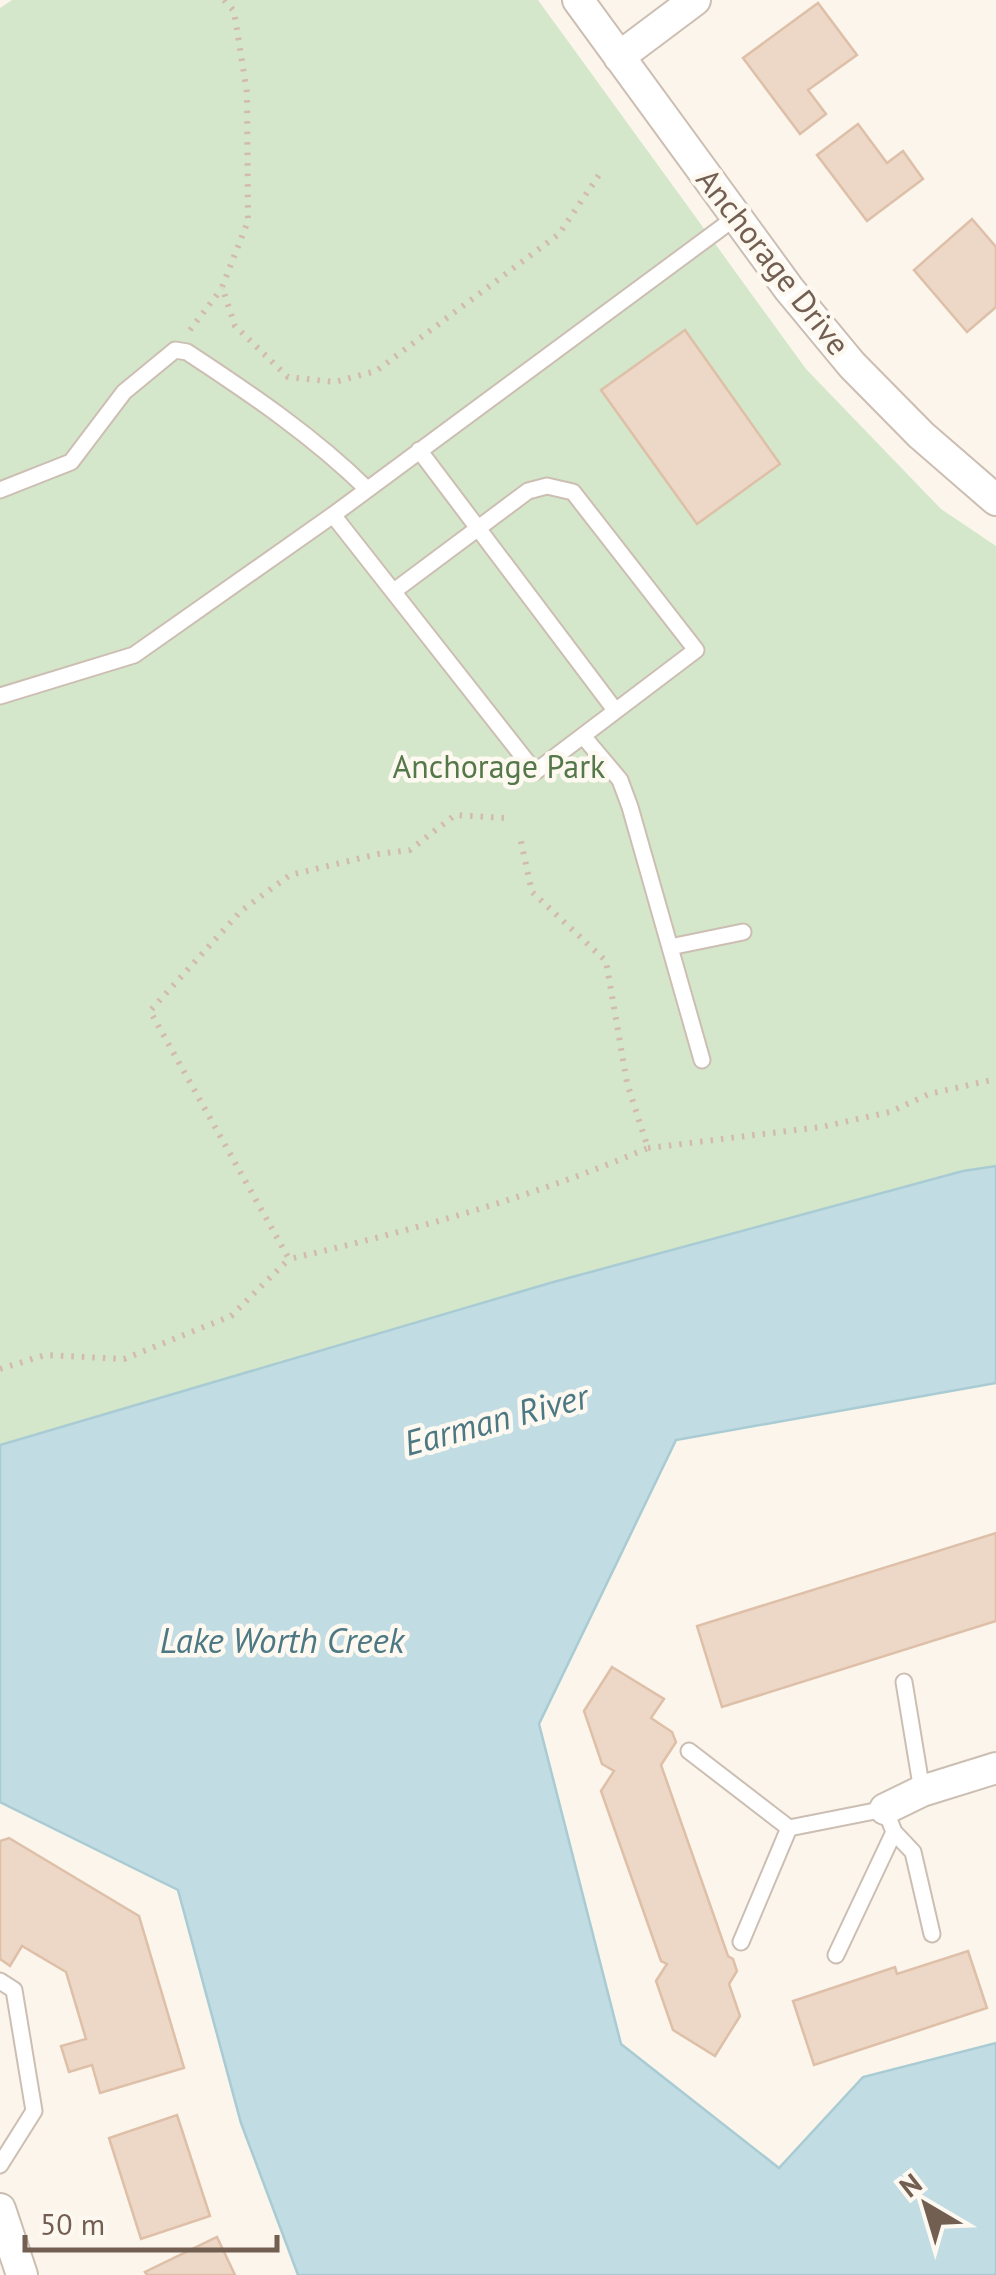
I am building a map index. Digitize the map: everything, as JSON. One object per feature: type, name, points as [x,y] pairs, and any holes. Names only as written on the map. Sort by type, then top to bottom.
[{"type":"street","name":"Anchorage Drive","points":[[578,0],[789,289],[852,365],[921,436],[996,500]]},
{"type":"street","points":[[619,57],[695,0]]},
{"type":"street","points":[[889,1821],[922,1791],[996,1768]]},
{"type":"street","points":[[0,2209],[22,2275]]},
{"type":"lane","points":[[0,696],[134,655],[333,515],[736,217]]},
{"type":"lane","points":[[0,490],[70,462],[124,392],[175,350],[188,352],[262,401],[332,455],[367,489]]},
{"type":"lane","points":[[420,450],[615,710]]},
{"type":"lane","points":[[333,515],[535,772],[696,650],[573,492],[548,486],[528,491],[394,591]]},
{"type":"lane","points":[[583,736],[620,780],[702,1060]]},
{"type":"lane","points":[[670,947],[743,932]]},
{"type":"lane","points":[[904,1682],[922,1791]]},
{"type":"lane","points":[[688,1751],[789,1828],[889,1821]]},
{"type":"lane","points":[[889,1821],[913,1852],[932,1934]]},
{"type":"lane","points":[[836,1955],[889,1821]]},
{"type":"lane","points":[[740,1942],[789,1828]]},
{"type":"lane","points":[[0,1981],[14,1990],[34,2111],[0,2165]]},
{"type":"path","points":[[175,350],[222,288],[248,221],[247,92],[234,11],[224,0]]},
{"type":"path","points":[[222,288],[236,326],[288,378],[334,382],[376,371],[559,234],[599,175]]},
{"type":"path","points":[[289,1259],[150,1010],[242,911],[290,874],[410,850],[456,815],[504,818]]},
{"type":"path","points":[[520,837],[532,892],[606,961],[628,1082],[648,1148]]},
{"type":"path","points":[[0,1369],[44,1355],[124,1359],[232,1316],[289,1259],[368,1241],[566,1183],[648,1148],[821,1127],[890,1112],[929,1094],[996,1080]]},
{"type":"green space","name":"Anchorage Park","points":[[12,0],[538,0],[806,369],[941,509],[996,546],[996,1166],[963,1171],[0,1446],[0,8]]},
{"type":"water","name":"Lake Worth Creek","points":[[996,1166],[996,1383],[676,1440],[539,1724],[621,2044],[779,2168],[863,2077],[996,2043],[996,2275],[298,2275],[241,2123],[178,1890],[0,1802],[0,1445],[550,1283],[963,1171]]},
{"type":"building","points":[[818,3],[857,55],[808,90],[826,114],[800,134],[743,58]]},
{"type":"building","points":[[858,124],[887,163],[903,151],[923,179],[867,221],[817,155]]},
{"type":"building","points":[[972,219],[996,247],[996,307],[967,332],[914,270]]},
{"type":"building","points":[[685,330],[780,464],[697,524],[601,390]]},
{"type":"building","points":[[996,1533],[996,1621],[722,1707],[697,1626]]},
{"type":"building","points":[[612,1667],[664,1699],[651,1718],[672,1732],[676,1742],[661,1765],[728,1956],[737,1971],[729,1984],[740,2016],[715,2056],[673,2030],[656,1981],[667,1964],[661,1961],[601,1791],[614,1771],[602,1764],[584,1711]]},
{"type":"building","points":[[9,1838],[139,1916],[184,2068],[100,2093],[92,2065],[69,2072],[61,2046],[86,2039],[66,1972],[22,1946],[10,1966],[0,1959],[0,1841]]},
{"type":"building","points":[[968,1951],[987,2008],[814,2065],[793,2001],[895,1967],[897,1974]]},
{"type":"building","points":[[177,2115],[210,2216],[141,2239],[109,2138]]},
{"type":"building","points":[[217,2237],[235,2275],[145,2272]]},
{"type":"water label","name":"Earman River","points":[[496,1420]]}]
